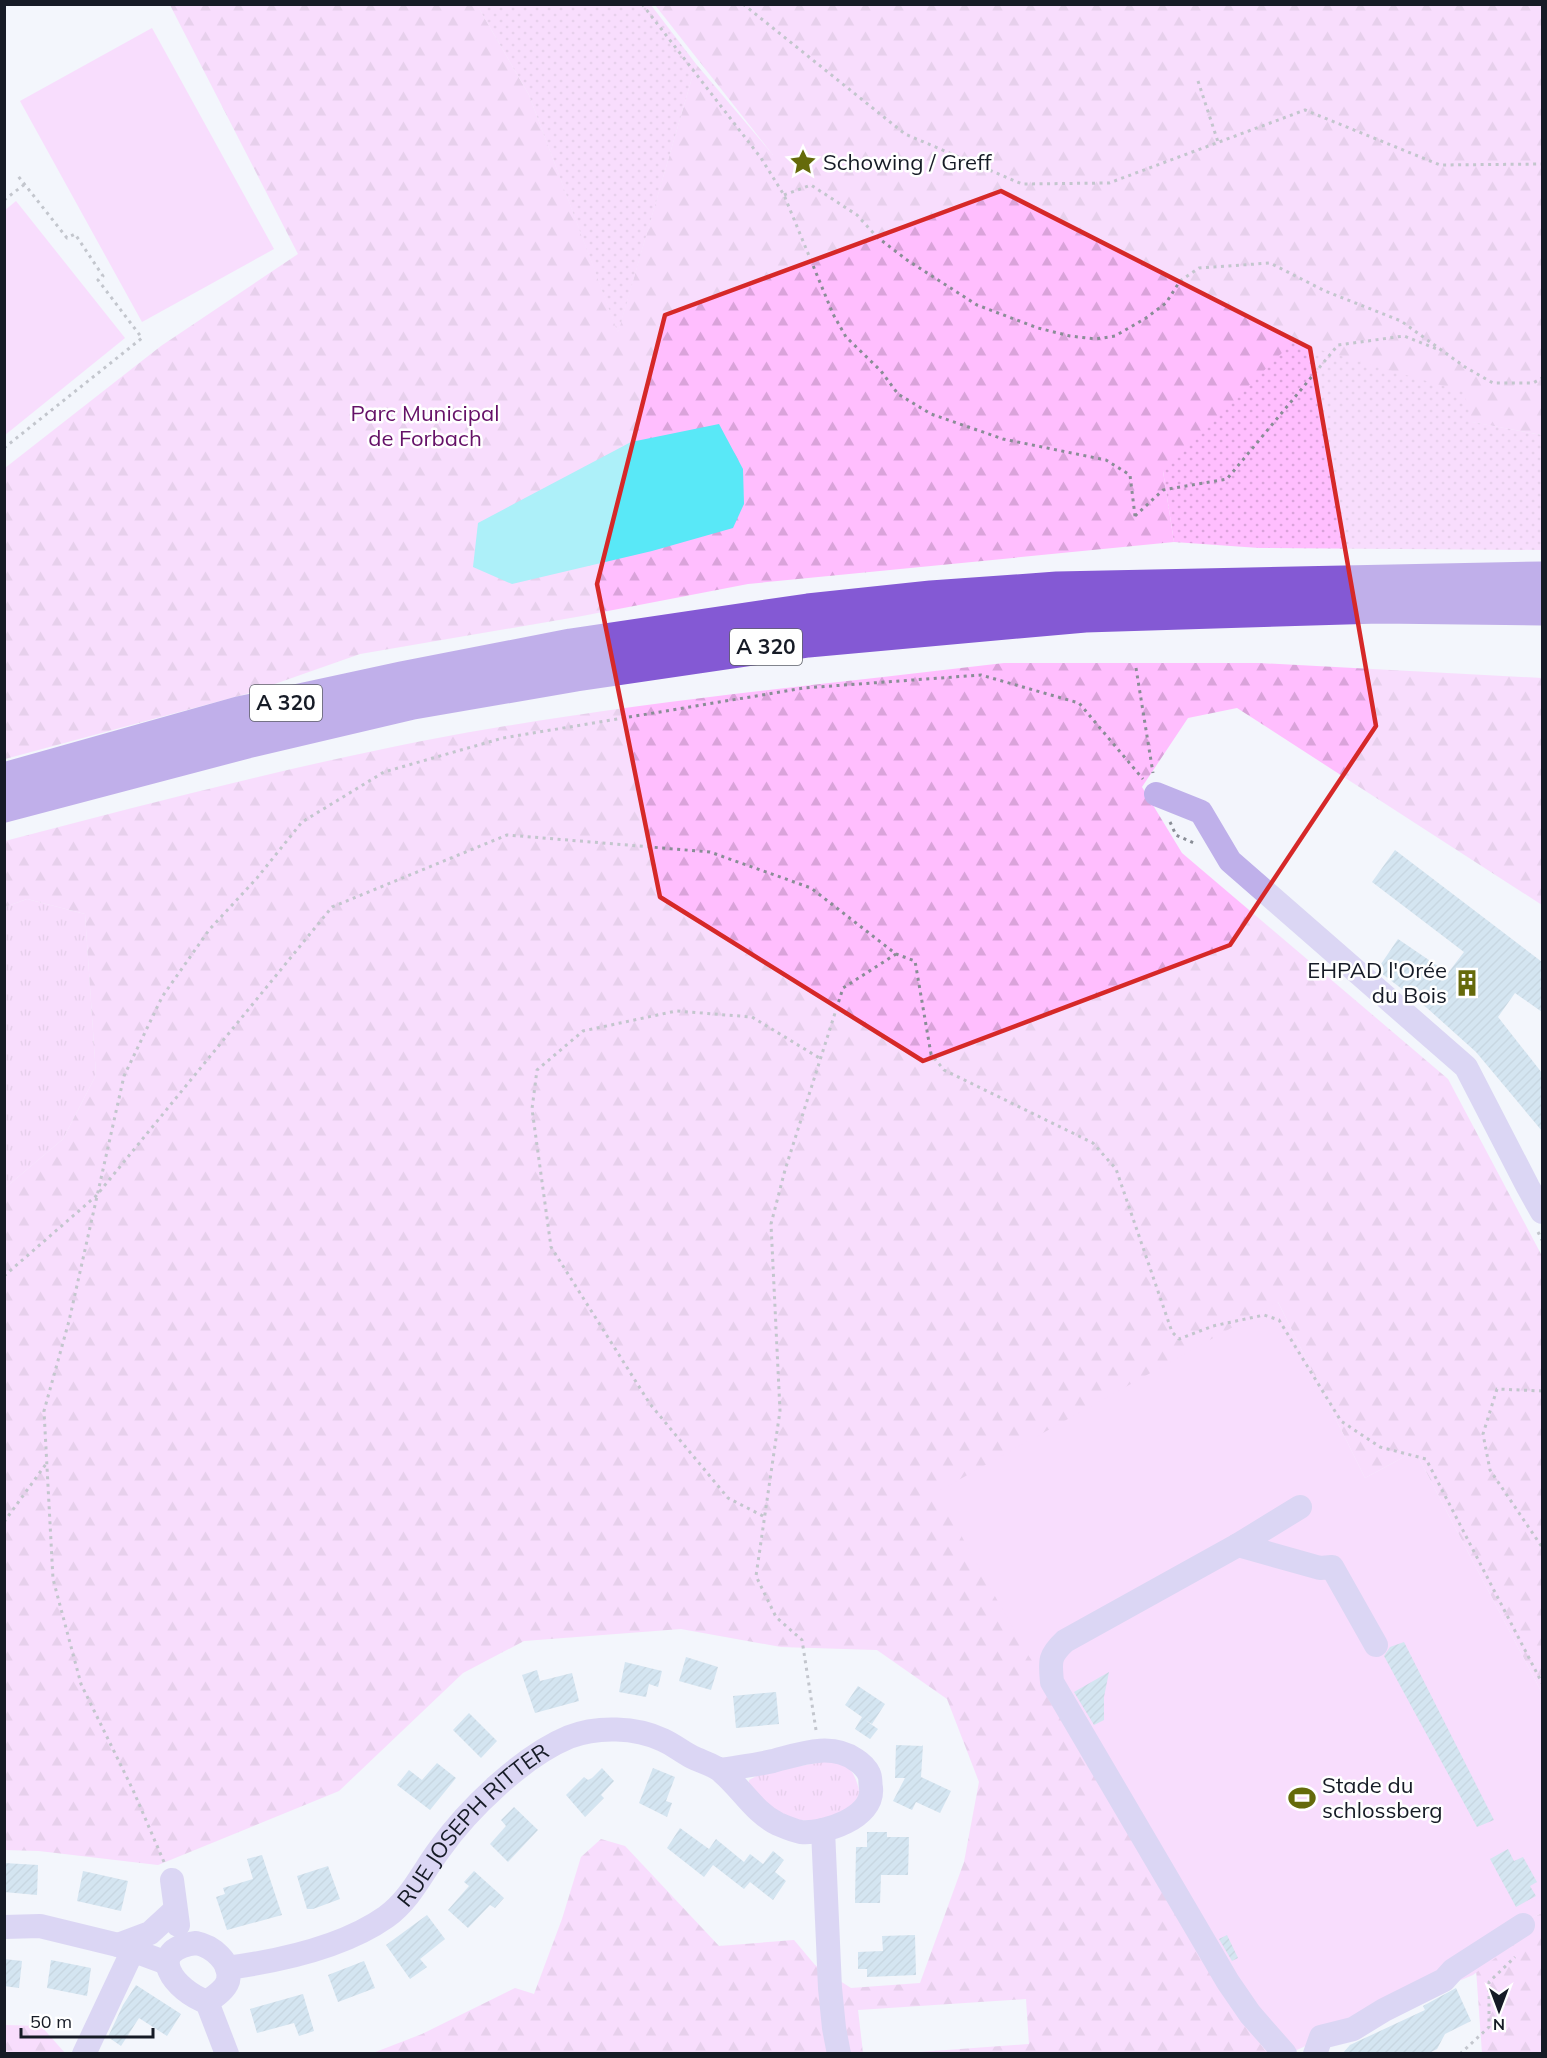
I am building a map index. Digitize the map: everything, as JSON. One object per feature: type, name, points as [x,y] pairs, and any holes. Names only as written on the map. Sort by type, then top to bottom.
[{"type":"highway","name":"A 320","points":[[4,779],[239,713],[402,678],[571,645],[807,610],[931,597],[1056,588],[1542,578]]},
{"type":"highway","name":"A 320","points":[[4,806],[247,742],[413,703],[576,675],[808,641],[1085,616],[1379,607],[1542,609]]},
{"type":"street","points":[[1156,794],[1201,812],[1230,861],[1466,1068],[1542,1212]]},
{"type":"street","points":[[1285,2054],[1250,2014],[1228,1982],[1052,1682],[1050,1665],[1053,1652],[1065,1641],[1238,1545],[1300,1507]]},
{"type":"street","points":[[1238,1545],[1320,1568],[1332,1567],[1376,1645]]},
{"type":"street","name":"RUE JOSEPH RITTER","points":[[226,1968],[265,1963],[332,1944],[363,1931],[387,1916],[409,1895],[440,1849],[467,1815],[510,1776],[546,1750],[571,1737],[601,1730],[633,1730],[663,1739],[693,1758],[721,1770],[759,1813],[800,1832],[823,1830],[855,1818],[872,1794],[869,1773],[860,1762],[846,1753],[819,1751],[721,1770]]},
{"type":"street","points":[[823,1830],[831,1988],[834,2028],[839,2054]]},
{"type":"street","points":[[172,1880],[175,1910],[172,1976],[194,1998],[207,2002]]},
{"type":"street","points":[[84,2054],[126,1948],[150,1933],[175,1910]]},
{"type":"street","points":[[1315,2054],[1321,2037],[1353,2029],[1384,2010],[1444,1980],[1453,1970],[1523,1925]]},
{"type":"street","points":[[4,1927],[40,1926],[126,1948],[174,1954],[196,1943],[206,1945],[218,1954],[226,1968],[228,1981],[222,1991],[207,2002]]},
{"type":"street","points":[[207,2002],[227,2054]]},
{"type":"path","points":[[642,4],[761,158],[784,195],[833,314],[846,337],[881,371],[898,394],[932,414],[1004,439],[1106,460],[1130,475],[1135,516],[1163,490],[1227,479],[1338,345],[1404,336],[1441,351]]},
{"type":"path","points":[[743,4],[905,134],[1022,184],[1109,183],[1305,110],[1440,165],[1542,164]]},
{"type":"path","points":[[1198,81],[1218,142]]},
{"type":"path","points":[[4,448],[142,338],[98,280],[103,276],[75,234],[67,238],[18,176]]},
{"type":"path","points":[[4,200],[25,184]]},
{"type":"path","points":[[784,195],[811,185],[857,215],[877,237],[907,260],[977,305],[1038,328],[1070,336],[1096,339],[1115,336],[1166,303],[1180,281],[1199,268],[1270,263],[1325,291],[1401,321],[1441,351],[1493,383],[1533,383],[1542,378]]},
{"type":"path","points":[[1136,668],[1156,794]]},
{"type":"path","points":[[172,1880],[133,1790],[81,1684],[53,1579],[44,1411],[69,1321],[124,1076],[162,997],[209,930],[257,878],[302,822],[384,772],[503,738],[804,688],[981,675],[1079,703],[1156,794]]},
{"type":"path","points":[[4,1276],[96,1196],[332,907],[507,835],[710,852],[811,888],[896,954],[915,961],[931,1054],[944,1070],[1093,1143],[1116,1169],[1172,1332],[1179,1339],[1213,1326],[1264,1315],[1278,1320],[1341,1421],[1380,1447],[1426,1459],[1542,1683]]},
{"type":"path","points":[[819,1751],[802,1640],[776,1617],[756,1576],[780,1411],[771,1224],[843,988],[896,954]]},
{"type":"path","points":[[764,1516],[728,1498],[650,1404],[551,1247],[532,1109],[537,1070],[583,1031],[676,1011],[752,1017],[820,1059]]},
{"type":"path","points":[[1542,1391],[1497,1389],[1482,1434],[1490,1470],[1542,1546]]},
{"type":"path","points":[[4,1522],[47,1462]]},
{"type":"path","points":[[1460,2054],[1489,2027],[1489,1982],[1518,1954]]},
{"type":"highlighted area","points":[[1001,191],[1310,348],[1376,726],[1230,945],[923,1061],[660,897],[597,584],[665,315]]},
{"type":"green space","name":"Parc Municipal de Forbach","points":[[170,5],[477,5],[529,95],[618,332],[696,64],[773,155],[655,5],[1542,5],[1542,435],[1471,422],[1163,471],[1174,542],[748,584],[582,616],[360,654],[246,694],[5,759],[5,468],[161,346],[298,254]]},
{"type":"green space","points":[[477,5],[651,5],[696,64],[618,333],[529,95]]},
{"type":"green space","points":[[152,28],[274,249],[142,322],[20,101]]},
{"type":"green space","points":[[16,201],[125,338],[5,435],[4,211]]},
{"type":"green space","points":[[1293,342],[1464,392],[1472,422],[1542,435],[1542,550],[1259,548],[1174,542],[1163,471]]},
{"type":"green space","points":[[1004,663],[1259,663],[1542,678],[1542,905],[1237,708],[1188,718],[1142,787],[1182,853],[1448,1079],[1542,1256],[1542,1693],[1415,1451],[1365,1478],[1278,1302],[1082,1733],[1235,2009],[1267,2053],[906,2053],[1029,2044],[1026,1999],[858,2010],[863,2053],[373,2053],[422,2034],[515,1988],[534,1994],[562,1919],[581,1857],[601,1839],[625,1846],[719,1946],[794,1940],[815,1965],[851,1988],[920,1983],[964,1862],[979,1782],[947,1699],[877,1650],[781,1647],[681,1629],[524,1641],[463,1673],[339,1791],[158,1865],[39,1851],[5,1850],[5,1188],[63,1139],[96,1075],[85,914],[27,899],[5,907],[5,841],[264,775],[494,728],[639,706]]},
{"type":"green space","points":[[27,899],[85,914],[96,1075],[63,1139],[5,1188],[5,907]]},
{"type":"green space","points":[[1278,1302],[1365,1478],[1415,1451],[1542,1693],[1542,1913],[1529,1919],[1524,1936],[1473,1975],[1290,2053],[1267,2053],[1235,2009],[1082,1733],[1026,1652],[937,1492]]},
{"type":"green space","points":[[827,1761],[847,1767],[853,1774],[860,1793],[850,1810],[816,1820],[798,1820],[772,1810],[748,1789],[749,1780],[762,1773]]},
{"type":"green space","points":[[1542,1913],[1542,2053],[1482,2053],[1476,1969],[1529,1919]]},
{"type":"green space","points":[[5,2025],[41,2026],[65,2053],[5,2053]]},
{"type":"water","points":[[719,424],[743,469],[744,504],[733,528],[652,551],[512,584],[473,567],[478,523],[631,442]]},
{"type":"building","name":"EHPAD l'Orée du Bois","points":[[1395,850],[1542,962],[1542,1012],[1515,993],[1498,1017],[1542,1073],[1542,1131],[1476,1052],[1427,1008],[1377,970],[1398,939],[1448,973],[1464,952],[1372,882]]},
{"type":"building","points":[[1404,1642],[1494,1820],[1477,1827],[1384,1656],[1390,1647]]},
{"type":"building","points":[[686,1657],[718,1667],[711,1690],[679,1681]]},
{"type":"building","points":[[625,1662],[662,1671],[658,1687],[649,1684],[646,1697],[619,1692]]},
{"type":"building","points":[[537,1670],[540,1681],[572,1673],[579,1701],[535,1713],[522,1675]]},
{"type":"building","points":[[1109,1672],[1104,1697],[1104,1720],[1094,1725],[1074,1692]]},
{"type":"building","points":[[858,1686],[885,1704],[872,1724],[865,1720],[878,1729],[870,1739],[855,1729],[862,1717],[845,1705]]},
{"type":"building","points":[[776,1692],[779,1724],[736,1728],[733,1696]]},
{"type":"building","points":[[469,1713],[497,1741],[481,1758],[453,1730]]},
{"type":"building","points":[[896,1745],[923,1745],[921,1777],[951,1791],[940,1813],[916,1802],[912,1810],[893,1801],[905,1778],[895,1778]]},
{"type":"building","points":[[437,1763],[456,1778],[430,1810],[397,1785],[409,1770],[422,1780]]},
{"type":"building","points":[[602,1768],[614,1781],[601,1795],[604,1798],[585,1817],[566,1795],[584,1777],[588,1780],[592,1778]]},
{"type":"building","points":[[653,1768],[675,1777],[666,1801],[672,1803],[667,1817],[639,1803]]},
{"type":"building","points":[[514,1807],[538,1830],[508,1862],[490,1844],[506,1826],[501,1820]]},
{"type":"building","points":[[680,1828],[709,1849],[716,1839],[744,1862],[750,1854],[763,1864],[773,1851],[784,1860],[775,1872],[786,1881],[773,1900],[750,1882],[744,1889],[713,1865],[704,1877],[667,1848]]},
{"type":"building","points":[[867,1832],[887,1832],[887,1837],[909,1837],[908,1875],[881,1875],[880,1903],[855,1903],[856,1847],[867,1847]]},
{"type":"building","points":[[1508,1849],[1514,1861],[1523,1857],[1537,1882],[1530,1886],[1536,1896],[1516,1907],[1490,1859]]},
{"type":"building","points":[[262,1855],[282,1915],[227,1930],[216,1897],[225,1894],[223,1888],[253,1879],[247,1859]]},
{"type":"building","points":[[4,1863],[38,1865],[37,1895],[4,1892]]},
{"type":"building","points":[[328,1866],[340,1899],[307,1909],[297,1876]]},
{"type":"building","points":[[83,1871],[128,1881],[121,1911],[77,1901]]},
{"type":"building","points":[[474,1871],[504,1898],[495,1908],[490,1905],[468,1928],[448,1910],[469,1886],[464,1882]]},
{"type":"building","points":[[427,1915],[445,1939],[420,1959],[427,1967],[410,1979],[386,1945]]},
{"type":"building","points":[[915,1935],[916,1975],[867,1977],[867,1969],[858,1969],[858,1952],[883,1951],[882,1936]]},
{"type":"building","points":[[1227,1935],[1238,1958],[1232,1961],[1219,1939]]},
{"type":"building","points":[[4,1959],[22,1961],[19,1988],[4,1986]]},
{"type":"building","points":[[51,1960],[91,1968],[87,1996],[47,1988]]},
{"type":"building","points":[[364,1961],[375,1988],[338,2002],[328,1975]]},
{"type":"building","points":[[136,1985],[181,2014],[167,2036],[139,2018],[121,2046],[108,2037],[123,2005]]},
{"type":"building","points":[[1456,1988],[1471,2021],[1445,2034],[1437,2049],[1427,2054],[1342,2054],[1350,2045],[1425,2010],[1423,2006]]},
{"type":"building","points":[[303,1994],[314,2031],[299,2036],[294,2023],[257,2033],[250,2009]]},
{"type":"place","name":"Schowing / Greff","points":[[803,162]]},
{"type":"place","name":"EHPAD l'Orée du Bois","points":[[1467,983]]},
{"type":"place","name":"Stade du schlossberg","points":[[1302,1798]]}]
